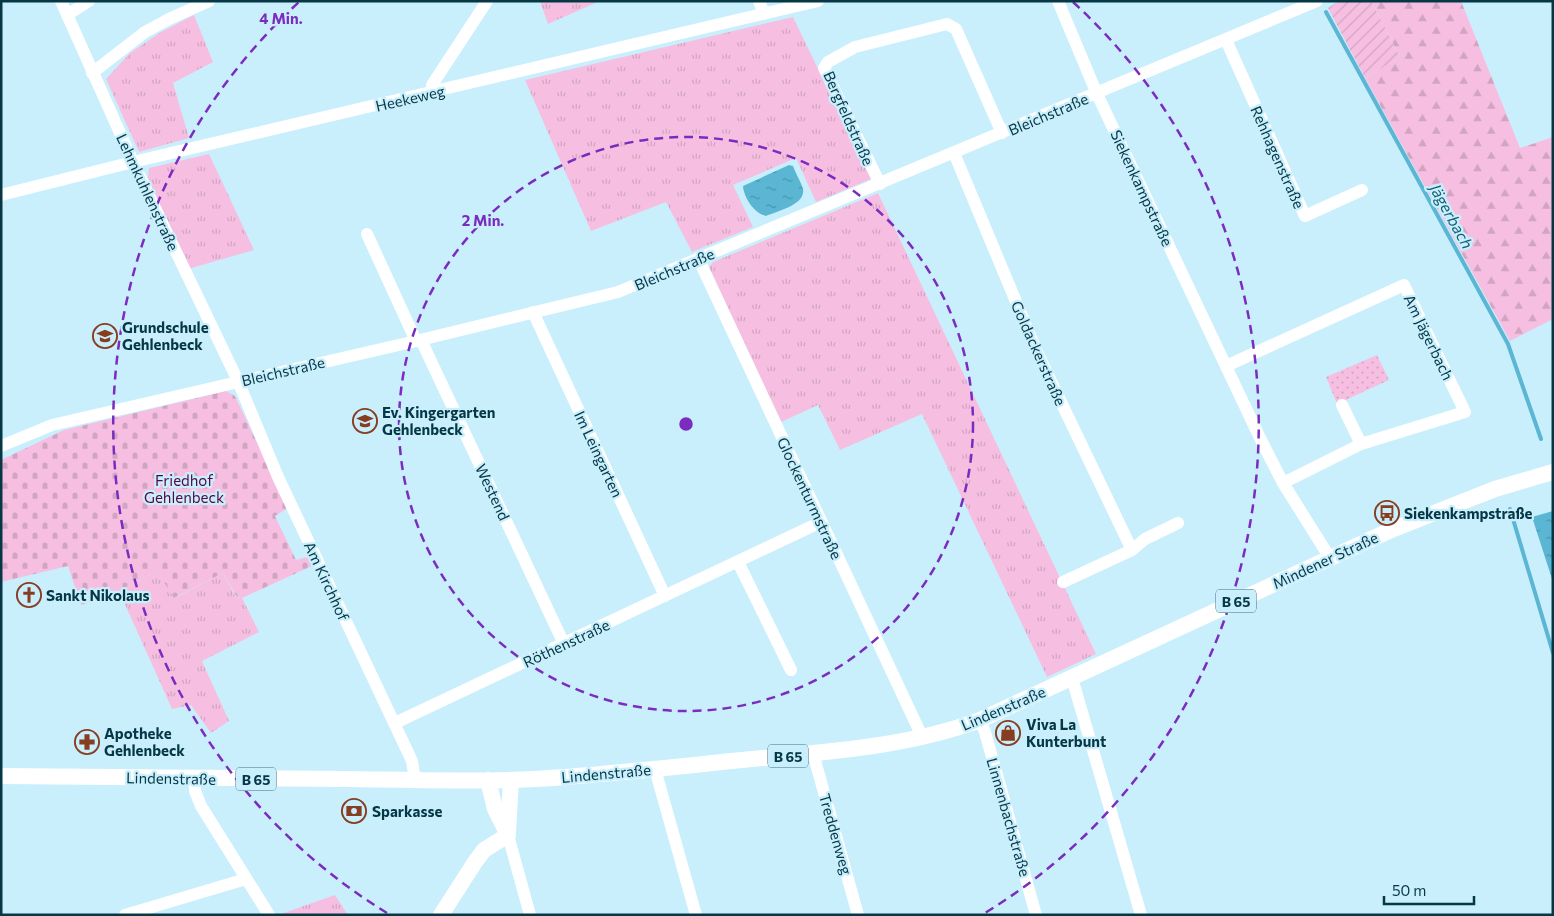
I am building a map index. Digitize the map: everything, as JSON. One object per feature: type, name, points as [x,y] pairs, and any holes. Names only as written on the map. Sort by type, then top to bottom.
[{"type":"main road","name":"Mindener Straße","points":[[1185,625],[1392,530],[1487,492],[1553,472]]},
{"type":"main road","name":"Lindenstraße","points":[[1,776],[511,780],[582,776],[876,746],[921,738],[980,720],[1185,625]]},
{"type":"main road","points":[[488,780],[495,809],[508,835]]},
{"type":"main road","points":[[508,835],[511,780]]},
{"type":"main road","points":[[441,915],[484,850],[508,835]]},
{"type":"street","name":"Lehmkuhlenstraße","points":[[61,1],[133,162],[238,382]]},
{"type":"street","points":[[67,15],[89,1]]},
{"type":"street","points":[[92,72],[145,32],[209,1]]},
{"type":"street","points":[[434,92],[432,85],[487,1]]},
{"type":"street","points":[[759,1],[764,14]]},
{"type":"street","name":"Heekeweg","points":[[1,195],[133,162],[818,1]]},
{"type":"street","name":"Siekenkampstraße","points":[[1058,1],[1097,94],[1283,483],[1330,558]]},
{"type":"street","name":"Bleichstraße","points":[[1,446],[52,425],[618,292],[1318,1]]},
{"type":"street","name":"Bergfeldstraße","points":[[880,184],[824,68],[828,62],[855,47],[947,24],[956,29],[1002,133]]},
{"type":"street","name":"Rehhagenstraße","points":[[1226,40],[1305,216],[1362,190]]},
{"type":"street","name":"Goldackerstraße","points":[[954,153],[1038,352],[1132,550]]},
{"type":"street","name":"Westend","points":[[367,234],[564,644]]},
{"type":"street","name":"Glockenturmstraße","points":[[698,258],[919,730],[921,738]]},
{"type":"street","name":"Am Jägerbach","points":[[1226,366],[1404,285],[1465,412],[1361,444],[1283,483]]},
{"type":"street","name":"Im Leingarten","points":[[533,312],[665,596]]},
{"type":"street","name":"Am Kirchhof","points":[[238,382],[278,477],[412,761],[415,780]]},
{"type":"street","points":[[1342,404],[1361,444]]},
{"type":"street","name":"Röthenstraße","points":[[394,723],[821,522]]},
{"type":"street","points":[[1063,582],[1132,550],[1145,539],[1178,523]]},
{"type":"street","points":[[738,562],[791,670]]},
{"type":"street","points":[[1072,678],[1141,915]]},
{"type":"street","name":"Linnenbachstraße","points":[[980,720],[1036,915]]},
{"type":"street","name":"Treddenweg","points":[[814,753],[858,915]]},
{"type":"street","points":[[655,769],[696,915]]},
{"type":"street","points":[[194,778],[195,791],[201,806],[269,915]]},
{"type":"street","points":[[508,835],[530,915]]},
{"type":"street","points":[[125,915],[246,879]]},
{"type":"green space","points":[[540,1],[600,1],[548,24]]},
{"type":"green space","points":[[1339,1],[1371,1],[1400,57],[1365,78],[1328,8]]},
{"type":"green space","points":[[1371,1],[1461,1],[1520,148],[1553,137],[1553,319],[1510,341],[1365,78],[1400,57]]},
{"type":"green space","points":[[194,15],[213,62],[173,83],[189,138],[139,152],[106,79],[130,53],[161,32]]},
{"type":"green space","points":[[793,17],[871,179],[816,202],[796,158],[733,185],[753,227],[692,252],[666,202],[591,231],[525,80]]},
{"type":"green space","points":[[209,154],[254,250],[188,269],[148,178],[149,168]]},
{"type":"green space","points":[[878,193],[1096,654],[1047,677],[922,414],[840,450],[818,405],[781,422],[709,267],[713,262]]},
{"type":"green space","points":[[1377,355],[1389,380],[1337,404],[1326,377]]},
{"type":"green space","name":"Friedhof Gehlenbeck","points":[[226,391],[235,396],[288,508],[275,516],[296,560],[310,556],[314,565],[242,598],[237,597],[223,573],[174,598],[157,571],[119,591],[81,605],[68,566],[1,582],[1,460],[64,430]]},
{"type":"green space","points":[[157,571],[175,598],[223,573],[236,597],[242,598],[259,632],[202,661],[229,721],[211,733],[191,705],[172,709],[119,591]]},
{"type":"green space","points":[[335,895],[348,915],[281,915],[281,914]]},
{"type":"water","points":[[789,165],[793,166],[802,186],[803,195],[790,207],[766,216],[757,212],[745,195],[743,186]]},
{"type":"water","points":[[1553,511],[1553,582],[1532,517]]},
{"type":"waterway","name":"Jägerbach","points":[[1326,12],[1508,344],[1541,439]]},
{"type":"waterway","name":"Jägerbach","points":[[1510,509],[1553,653]]},
{"type":"place","name":"Grundschule Gehlenbeck","points":[[105,336]]},
{"type":"place","name":"Ev. Kingergarten Gehlenbeck","points":[[365,421]]},
{"type":"place","name":"Siekenkampstraße","points":[[1387,513]]},
{"type":"place","name":"Sankt Nikolaus","points":[[29,595]]},
{"type":"place","name":"Viva La Kunterbunt","points":[[1008,733]]},
{"type":"place","name":"Apotheke Gehlenbeck","points":[[87,742]]},
{"type":"place","name":"Sparkasse","points":[[354,811]]}]
